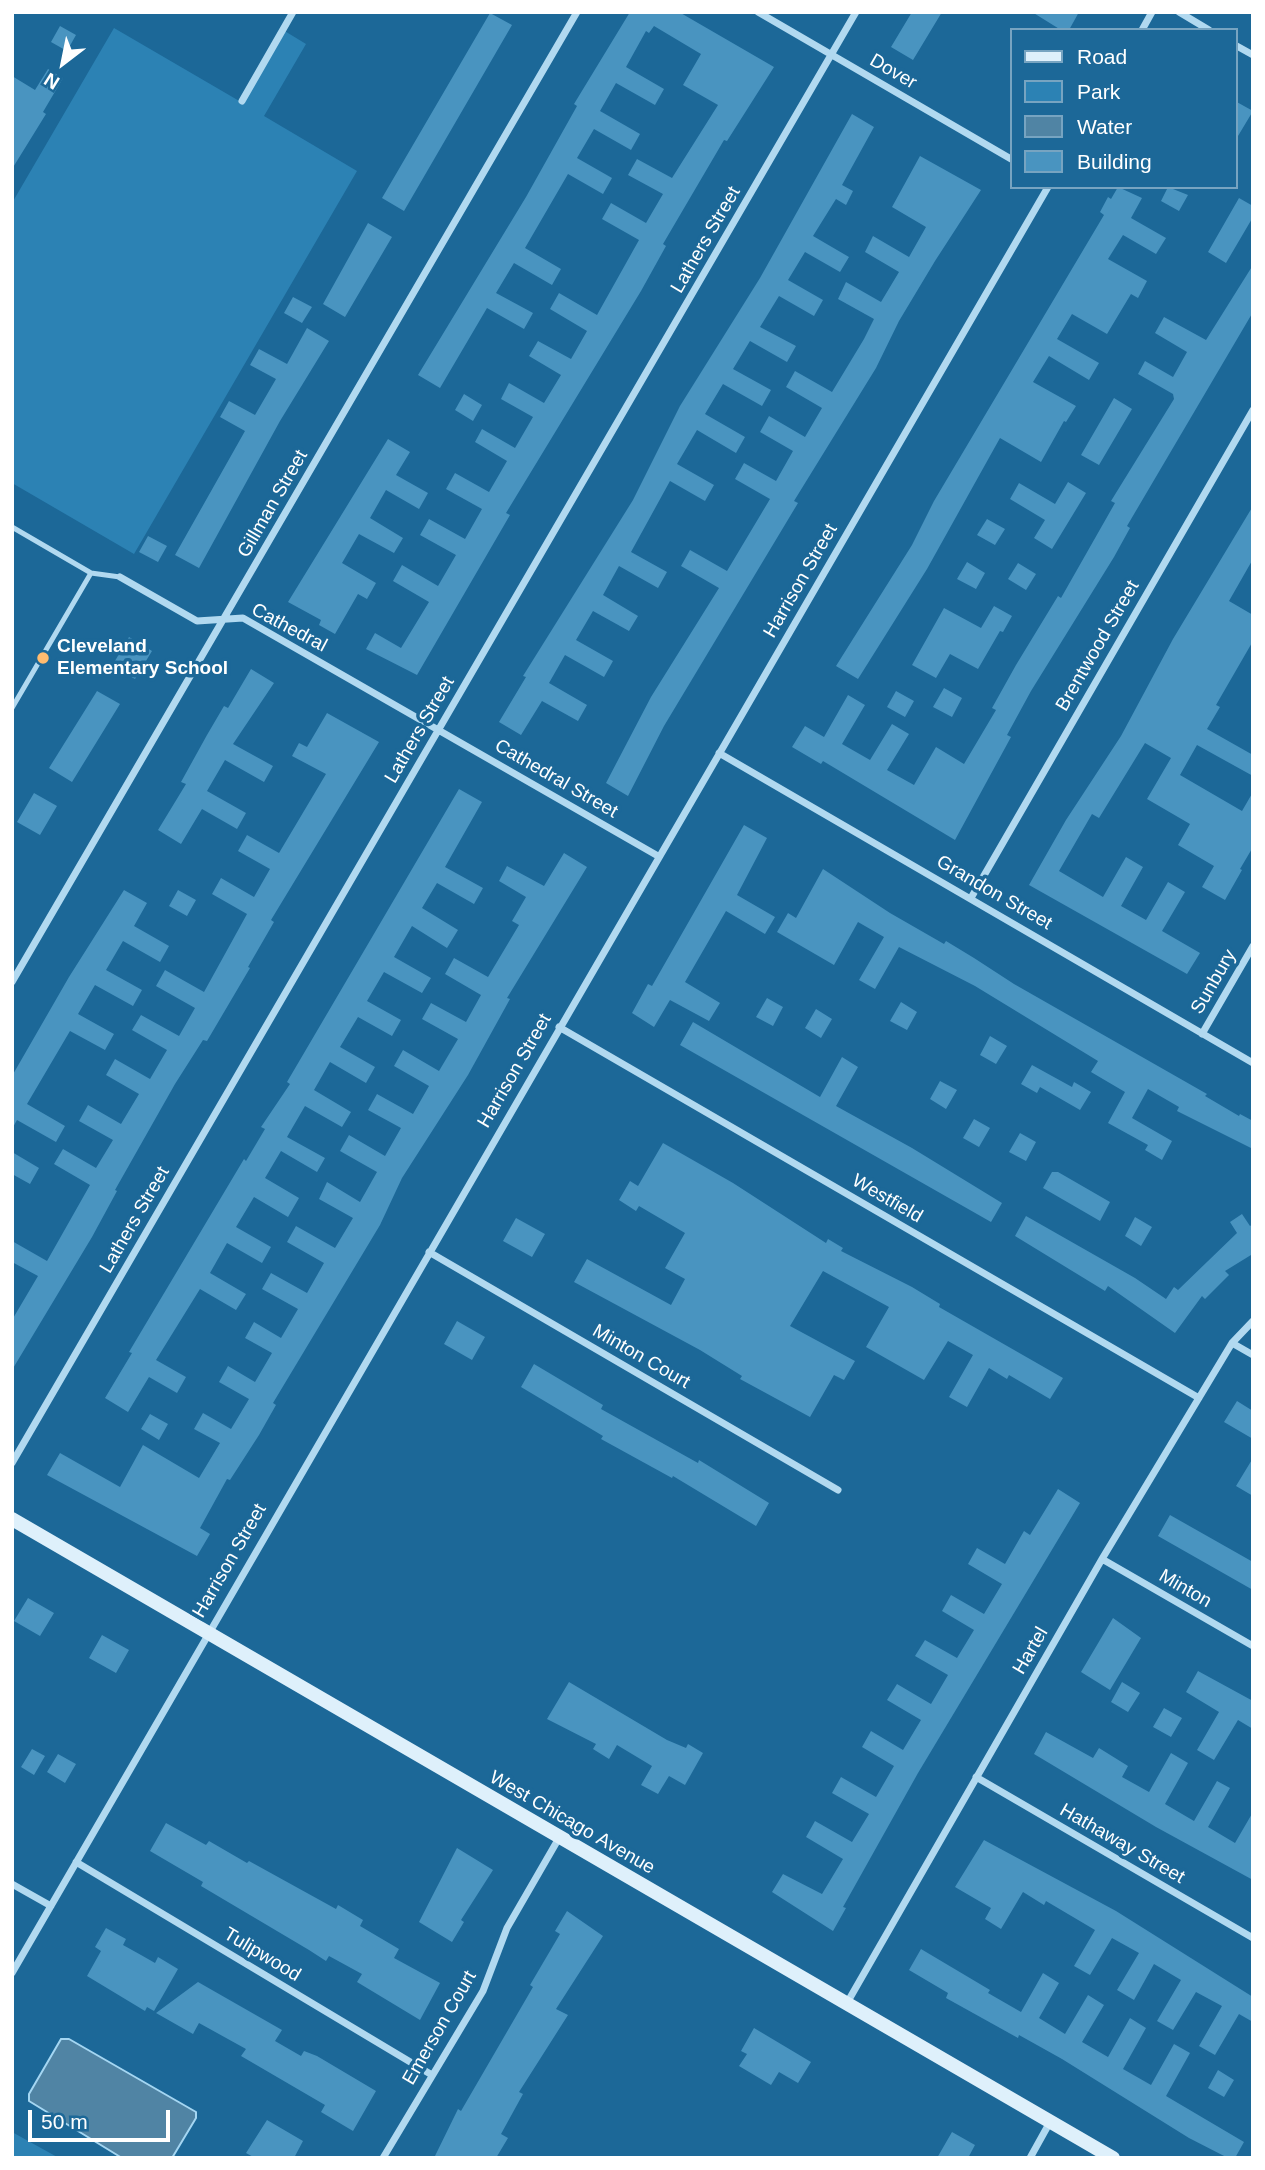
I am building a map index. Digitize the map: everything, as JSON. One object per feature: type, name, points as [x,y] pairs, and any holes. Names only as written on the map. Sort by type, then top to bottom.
[{"type":"street","points":[[242,101],[293,12]]},
{"type":"street","name":"Gillman Street","points":[[12,982],[577,12]]},
{"type":"street","name":"Dover","points":[[758,12],[1010,158]]},
{"type":"street","name":"Lathers Street","points":[[12,1463],[856,12]]},
{"type":"street","points":[[1143,28],[1152,12]]},
{"type":"street","points":[[1179,12],[1206,28]]},
{"type":"street","points":[[1237,46],[1253,55]]},
{"type":"street","name":"Harrison Street","points":[[12,1973],[1047,189]]},
{"type":"street","name":"Brentwood Street","points":[[971,898],[1253,410]]},
{"type":"street","name":"Cathedral","points":[[120,577],[197,621],[243,618],[438,730]]},
{"type":"street","name":"Cathedral Street","points":[[438,730],[658,856]]},
{"type":"street","name":"Grandon Street","points":[[719,753],[1253,1063]]},
{"type":"street","name":"Sunbury","points":[[1202,1034],[1253,946]]},
{"type":"street","name":"Westfield","points":[[559,1027],[1199,1398]]},
{"type":"street","name":"Minton Court","points":[[429,1252],[838,1490]]},
{"type":"street","name":"Hartel","points":[[847,2003],[1102,1559],[1233,1343],[1253,1321]]},
{"type":"street","points":[[1233,1343],[1253,1355]]},
{"type":"street","name":"West Chicago Avenue","points":[[12,1519],[1113,2158]]},
{"type":"street","name":"Minton","points":[[1102,1559],[1253,1646]]},
{"type":"street","name":"Hathaway Street","points":[[976,1777],[1253,1938]]},
{"type":"street","name":"Emerson Court","points":[[383,2158],[482,1991],[507,1927],[559,1838]]},
{"type":"street","name":"Tulipwood","points":[[76,1862],[432,2075]]},
{"type":"street","points":[[12,1884],[51,1906]]},
{"type":"street","points":[[1030,2158],[1051,2121]]},
{"type":"lane","points":[[12,527],[91,573],[120,577]]},
{"type":"lane","points":[[12,708],[91,573]]},
{"type":"green space","points":[[114,28],[241,102],[283,30],[306,44],[264,116],[357,171],[134,554],[12,483],[12,203]]},
{"type":"green space","points":[[12,2132],[59,2158],[12,2158]]},
{"type":"water","points":[[61,2039],[69,2039],[196,2112],[196,2118],[172,2158],[122,2158],[29,2101],[29,2094]]},
{"type":"building","points":[[630,12],[679,12],[774,67],[727,141],[724,140],[663,244],[666,246],[641,291],[506,513],[510,515],[417,675],[366,649],[375,633],[401,648],[429,602],[393,581],[402,565],[438,586],[456,555],[420,535],[429,519],[465,539],[482,509],[446,489],[455,473],[489,492],[507,461],[475,442],[482,429],[515,448],[533,417],[501,399],[509,383],[544,403],[561,375],[529,356],[538,341],[571,359],[587,331],[550,309],[559,293],[597,315],[639,240],[602,219],[611,203],[646,223],[663,194],[628,175],[637,159],[672,178],[718,105],[683,85],[701,54],[654,26],[649,33],[646,31],[626,67],[664,89],[655,105],[616,83],[600,111],[640,134],[631,150],[594,129],[577,158],[612,178],[603,194],[568,174],[525,248],[561,269],[552,285],[514,263],[496,293],[533,313],[524,329],[487,308],[440,388],[418,375],[526,197],[577,106],[574,104]]},
{"type":"building","points":[[912,12],[942,12],[913,60],[891,47]]},
{"type":"building","points":[[1032,12],[1079,12],[1070,28],[1058,28]]},
{"type":"building","points":[[490,13],[512,25],[404,211],[382,198]]},
{"type":"building","points":[[60,26],[76,35],[67,51],[51,42]]},
{"type":"building","points":[[48,69],[63,78],[43,112],[46,114],[12,169],[12,76],[35,90]]},
{"type":"building","points":[[1237,102],[1253,111],[1237,138]]},
{"type":"building","points":[[852,114],[874,127],[842,185],[853,191],[846,205],[836,199],[813,236],[849,257],[840,272],[805,252],[788,280],[823,300],[814,316],[779,296],[760,327],[796,346],[787,362],[750,341],[733,369],[771,390],[762,406],[723,384],[705,414],[745,437],[736,453],[697,430],[677,464],[714,485],[705,501],[670,481],[631,552],[667,572],[658,588],[619,566],[603,595],[638,616],[629,631],[593,611],[576,640],[613,661],[604,677],[565,655],[549,683],[587,705],[578,721],[542,701],[521,735],[499,722],[526,677],[523,676],[633,500],[680,406],[760,278]]},
{"type":"building","points":[[920,156],[981,190],[935,261],[899,321],[876,368],[794,501],[798,503],[664,726],[628,796],[606,783],[651,697],[719,588],[681,566],[690,550],[727,571],[770,499],[735,479],[744,463],[776,481],[793,451],[760,432],[769,416],[805,437],[822,408],[786,387],[795,371],[832,392],[864,339],[874,319],[838,299],[846,282],[881,302],[899,272],[865,252],[873,236],[909,257],[926,227],[892,207]]},
{"type":"building","points":[[1117,189],[1142,198],[1131,218],[1166,238],[1156,254],[1123,235],[1108,259],[1147,281],[1138,298],[1131,294],[1107,334],[1072,314],[1057,339],[1099,363],[1089,380],[1049,356],[1033,382],[1076,406],[1066,422],[1064,421],[1041,462],[1000,438],[927,569],[858,679],[836,666],[912,545],[934,501],[1104,215],[1100,212],[1108,197],[1111,199]]},
{"type":"building","points":[[1167,189],[1188,195],[1179,211],[1161,201]]},
{"type":"building","points":[[1239,198],[1253,206],[1253,217],[1226,263],[1208,252]]},
{"type":"building","points":[[368,223],[392,237],[345,317],[323,304]]},
{"type":"building","points":[[1253,265],[1253,312],[1127,526],[1130,528],[1114,557],[1031,691],[1007,735],[1011,737],[955,840],[823,761],[821,764],[792,747],[805,726],[824,737],[848,695],[865,705],[842,744],[870,760],[892,724],[909,734],[887,770],[914,785],[936,747],[964,764],[996,710],[992,708],[1016,665],[1058,596],[1061,598],[1115,503],[1111,501],[1174,399],[1173,394],[1138,374],[1145,361],[1173,377],[1187,352],[1155,333],[1164,317],[1206,340]]},
{"type":"building","points":[[293,297],[312,307],[302,323],[284,313]]},
{"type":"building","points":[[307,328],[329,341],[280,421],[199,568],[175,555],[245,431],[220,417],[229,401],[255,415],[276,379],[250,365],[259,349],[287,364]]},
{"type":"building","points":[[464,394],[482,405],[473,421],[455,410]]},
{"type":"building","points":[[1114,398],[1132,409],[1099,465],[1081,455]]},
{"type":"building","points":[[388,439],[410,452],[396,475],[428,493],[419,509],[386,490],[370,518],[403,538],[394,553],[359,534],[342,563],[376,583],[367,599],[358,594],[335,634],[319,625],[321,620],[288,602]]},
{"type":"building","points":[[1068,482],[1086,493],[1052,549],[1034,538],[1045,520],[1010,499],[1019,483],[1055,504]]},
{"type":"building","points":[[1253,506],[1253,559],[1229,601],[1253,615],[1253,641],[1216,705],[1220,707],[1207,729],[1253,755],[1253,776],[1197,745],[1180,775],[1242,811],[1253,792],[1253,847],[1240,869],[1242,870],[1225,900],[1202,887],[1214,866],[1178,845],[1190,824],[1147,799],[1171,758],[1145,743],[1099,818],[1092,814],[1059,871],[1103,897],[1126,857],[1143,867],[1121,906],[1146,920],[1168,882],[1185,892],[1162,931],[1200,953],[1187,974],[1029,885],[1066,820],[1121,736],[1173,639]]},
{"type":"building","points":[[987,519],[1005,529],[995,545],[977,535]]},
{"type":"building","points":[[148,536],[167,546],[158,562],[139,552]]},
{"type":"building","points":[[967,562],[985,573],[976,589],[957,579]]},
{"type":"building","points":[[1018,563],[1036,574],[1026,590],[1008,579]]},
{"type":"building","points":[[994,606],[1012,616],[978,669],[950,654],[936,678],[912,665],[944,608],[981,628]]},
{"type":"building","points":[[129,637],[152,651],[135,679],[112,666]]},
{"type":"building","points":[[251,669],[274,683],[233,744],[273,766],[264,782],[225,760],[207,791],[246,813],[237,829],[202,809],[181,844],[158,830],[186,784],[181,782],[207,735],[224,706],[228,708]]},
{"type":"building","points":[[944,688],[962,698],[952,717],[933,707]]},
{"type":"building","points":[[97,691],[120,704],[72,782],[49,768]]},
{"type":"building","points":[[896,691],[914,701],[905,717],[887,707]]},
{"type":"building","points":[[327,713],[379,742],[271,920],[274,922],[248,967],[250,968],[207,1041],[203,1040],[175,1084],[115,1190],[117,1191],[92,1237],[12,1370],[12,1320],[38,1276],[12,1262],[12,1241],[47,1261],[90,1185],[54,1164],[63,1149],[96,1168],[113,1140],[79,1121],[88,1105],[121,1124],[139,1094],[106,1075],[115,1059],[150,1079],[167,1050],[132,1030],[141,1015],[179,1036],[195,1008],[156,986],[165,970],[204,992],[247,914],[212,894],[221,878],[254,897],[270,869],[238,851],[247,835],[279,853],[326,774],[292,756],[299,743],[307,747]]},
{"type":"building","points":[[459,789],[482,802],[445,867],[483,888],[474,904],[437,883],[422,908],[458,930],[447,948],[412,926],[394,957],[431,978],[422,993],[384,972],[367,1001],[401,1020],[392,1036],[358,1017],[340,1047],[375,1067],[366,1083],[330,1062],[314,1090],[351,1112],[342,1127],[305,1106],[287,1137],[325,1158],[317,1172],[281,1151],[265,1178],[299,1198],[288,1217],[254,1197],[236,1227],[271,1247],[262,1263],[227,1243],[210,1273],[246,1294],[236,1310],[200,1289],[156,1360],[186,1377],[177,1393],[149,1377],[128,1412],[105,1398],[132,1353],[129,1352],[244,1159],[246,1161],[265,1129],[261,1127],[290,1084],[287,1082]]},
{"type":"building","points":[[34,793],[57,806],[40,835],[17,822]]},
{"type":"building","points":[[744,825],[767,838],[737,895],[775,917],[765,934],[726,911],[685,982],[720,1003],[709,1021],[670,1000],[654,1027],[632,1013],[648,984],[652,986]]},
{"type":"building","points":[[564,853],[587,867],[507,998],[510,999],[468,1075],[402,1178],[380,1225],[273,1403],[276,1405],[259,1435],[230,1480],[227,1479],[200,1528],[210,1534],[197,1556],[47,1475],[60,1453],[120,1487],[143,1445],[199,1478],[220,1443],[194,1429],[203,1413],[231,1429],[249,1399],[219,1382],[228,1366],[255,1382],[272,1353],[245,1338],[254,1322],[281,1338],[298,1309],[262,1289],[271,1273],[307,1293],[324,1263],[287,1242],[296,1226],[335,1248],[353,1218],[319,1199],[327,1182],[360,1202],[377,1172],[340,1151],[349,1135],[385,1156],[401,1128],[368,1110],[377,1094],[413,1114],[429,1086],[394,1066],[403,1050],[439,1071],[458,1039],[422,1019],[431,1003],[466,1022],[481,995],[445,974],[454,958],[488,977],[519,925],[512,921],[526,897],[499,881],[507,866],[544,886]]},
{"type":"building","points":[[823,869],[890,913],[944,944],[946,941],[1014,984],[1207,1094],[1205,1096],[1239,1116],[1240,1114],[1253,1121],[1253,1149],[1177,1111],[1179,1107],[1148,1089],[1132,1118],[1172,1141],[1162,1160],[1145,1150],[1148,1145],[1108,1123],[1125,1092],[1091,1072],[1098,1061],[975,986],[899,947],[875,989],[859,980],[884,937],[858,922],[834,965],[777,932],[788,913],[796,918]]},
{"type":"building","points":[[124,890],[147,903],[134,926],[169,946],[160,962],[123,941],[106,970],[142,990],[133,1006],[95,985],[78,1014],[114,1034],[105,1050],[70,1031],[27,1104],[65,1126],[56,1142],[17,1120],[12,1129],[12,1076],[69,977]]},
{"type":"building","points":[[178,890],[196,900],[187,916],[169,906]]},
{"type":"building","points":[[767,998],[783,1007],[773,1026],[756,1017]]},
{"type":"building","points":[[901,1002],[917,1012],[907,1030],[890,1021]]},
{"type":"building","points":[[816,1009],[832,1019],[821,1038],[805,1028]]},
{"type":"building","points":[[693,1022],[820,1097],[842,1057],[858,1067],[836,1106],[1002,1203],[991,1222],[680,1045]]},
{"type":"building","points":[[990,1036],[1007,1046],[996,1064],[980,1055]]},
{"type":"building","points":[[1032,1065],[1072,1087],[1074,1082],[1091,1092],[1080,1110],[1040,1087],[1037,1093],[1021,1084]]},
{"type":"building","points":[[940,1081],[957,1090],[946,1109],[930,1099]]},
{"type":"building","points":[[974,1119],[990,1128],[979,1147],[963,1138]]},
{"type":"building","points":[[1020,1133],[1036,1142],[1026,1161],[1009,1152]]},
{"type":"building","points":[[663,1143],[733,1183],[826,1243],[828,1239],[843,1248],[841,1251],[912,1287],[940,1304],[939,1307],[1063,1378],[1050,1399],[1009,1375],[1007,1379],[989,1368],[967,1407],[949,1397],[973,1355],[948,1341],[924,1380],[866,1347],[889,1307],[823,1271],[790,1326],[855,1361],[844,1380],[834,1375],[810,1417],[740,1379],[742,1376],[700,1350],[574,1282],[587,1259],[671,1305],[685,1279],[665,1268],[685,1233],[639,1206],[636,1211],[619,1200],[630,1181],[638,1186]]},
{"type":"building","points":[[12,1152],[39,1168],[30,1184],[12,1174]]},
{"type":"building","points":[[1052,1172],[1058,1172],[1110,1202],[1100,1221],[1043,1188]]},
{"type":"building","points":[[1242,1214],[1250,1226],[1253,1224],[1253,1258],[1251,1255],[1225,1271],[1229,1275],[1205,1299],[1202,1296],[1175,1333],[1108,1286],[1105,1291],[1015,1236],[1026,1216],[1135,1278],[1166,1299],[1174,1287],[1178,1290],[1237,1233],[1230,1222]]},
{"type":"building","points":[[1135,1217],[1152,1227],[1141,1246],[1125,1236]]},
{"type":"building","points":[[516,1218],[545,1234],[532,1257],[503,1241]]},
{"type":"building","points":[[457,1321],[485,1337],[472,1360],[444,1344]]},
{"type":"building","points":[[534,1364],[603,1405],[601,1409],[698,1463],[699,1460],[769,1503],[756,1526],[673,1476],[672,1478],[601,1439],[603,1436],[521,1387]]},
{"type":"building","points":[[1237,1401],[1253,1411],[1253,1439],[1224,1422]]},
{"type":"building","points":[[150,1414],[168,1424],[159,1440],[141,1429]]},
{"type":"building","points":[[1253,1458],[1253,1496],[1236,1486]]},
{"type":"building","points":[[1058,1489],[1080,1503],[918,1773],[843,1907],[846,1908],[833,1931],[772,1892],[783,1874],[822,1894],[843,1859],[806,1837],[815,1821],[852,1842],[869,1814],[832,1793],[841,1777],[876,1797],[894,1766],[862,1747],[871,1731],[903,1750],[921,1720],[887,1700],[897,1684],[931,1704],[948,1675],[915,1656],[925,1640],[957,1658],[974,1630],[942,1611],[951,1595],[984,1614],[1002,1584],[968,1564],[977,1548],[1005,1564],[1024,1531],[1030,1535]]},
{"type":"building","points":[[1170,1515],[1253,1562],[1253,1590],[1158,1536]]},
{"type":"building","points":[[28,1598],[54,1613],[40,1636],[14,1621]]},
{"type":"building","points":[[1113,1618],[1141,1638],[1110,1690],[1081,1672]]},
{"type":"building","points":[[102,1635],[129,1650],[116,1673],[89,1658]]},
{"type":"building","points":[[1198,1671],[1253,1701],[1253,1729],[1238,1720],[1214,1760],[1197,1750],[1219,1712],[1186,1692]]},
{"type":"building","points":[[569,1682],[667,1740],[686,1748],[688,1744],[703,1753],[685,1785],[669,1776],[658,1794],[641,1785],[652,1766],[617,1745],[609,1759],[593,1749],[596,1744],[547,1719]]},
{"type":"building","points":[[1122,1682],[1140,1693],[1128,1712],[1111,1702]]},
{"type":"building","points":[[1164,1708],[1182,1718],[1171,1737],[1153,1727]]},
{"type":"building","points":[[1046,1732],[1093,1758],[1099,1748],[1128,1766],[1122,1777],[1149,1792],[1171,1753],[1188,1763],[1165,1804],[1194,1821],[1217,1781],[1230,1788],[1208,1827],[1235,1843],[1253,1812],[1253,1880],[1156,1827],[1034,1754]]},
{"type":"building","points":[[32,1749],[45,1756],[34,1775],[21,1767]]},
{"type":"building","points":[[58,1754],[76,1764],[65,1783],[47,1772]]},
{"type":"building","points":[[166,1823],[206,1845],[209,1841],[336,1909],[338,1905],[363,1920],[360,1926],[399,1949],[394,1958],[440,1983],[420,2020],[357,1982],[362,1974],[329,1956],[326,1961],[201,1886],[203,1882],[150,1851]]},
{"type":"building","points":[[984,1840],[1116,1911],[1253,1997],[1253,2022],[1239,2014],[1215,2055],[1199,2046],[1222,2006],[1196,1992],[1173,2030],[1157,2021],[1181,1980],[1154,1964],[1134,2000],[1117,1990],[1139,1953],[1112,1938],[1090,1975],[1074,1966],[1095,1930],[1046,1901],[1044,1905],[1023,1892],[1001,1929],[985,1919],[991,1908],[955,1887]]},
{"type":"building","points":[[457,1848],[493,1870],[461,1920],[464,1922],[452,1942],[419,1922]]},
{"type":"building","points":[[567,1911],[603,1936],[556,2009],[568,2015],[519,2092],[523,2094],[501,2134],[508,2138],[496,2158],[434,2158],[458,2109],[461,2111],[533,1987],[530,1985],[560,1934],[555,1931]]},
{"type":"building","points":[[106,1928],[126,1939],[123,1945],[155,1963],[158,1957],[178,1969],[154,2011],[147,2007],[145,2011],[87,1976],[101,1951],[95,1947]]},
{"type":"building","points":[[921,1949],[1021,2012],[1043,1973],[1059,1983],[1039,2018],[1065,2034],[1088,1995],[1104,2005],[1082,2042],[1108,2057],[1130,2018],[1146,2028],[1123,2069],[1151,2085],[1174,2044],[1190,2053],[1166,2096],[1244,2142],[1235,2158],[1228,2158],[1189,2138],[1062,2059],[946,1998],[948,1993],[909,1970]]},
{"type":"building","points":[[198,1982],[282,2030],[275,2041],[301,2056],[304,2051],[317,2056],[376,2091],[353,2131],[321,2112],[325,2105],[241,2056],[246,2049],[199,2023],[193,2034],[156,2013]]},
{"type":"building","points":[[754,2028],[811,2062],[798,2083],[779,2072],[771,2085],[739,2066],[747,2054],[741,2051]]},
{"type":"building","points":[[1218,2070],[1234,2080],[1224,2097],[1208,2088]]},
{"type":"building","points":[[267,2120],[303,2141],[294,2158],[255,2158],[246,2153]]},
{"type":"building","points":[[952,2132],[975,2145],[968,2158],[937,2158]]},
{"type":"place","name":"Cleveland Elementary School","points":[[43,658]]}]
